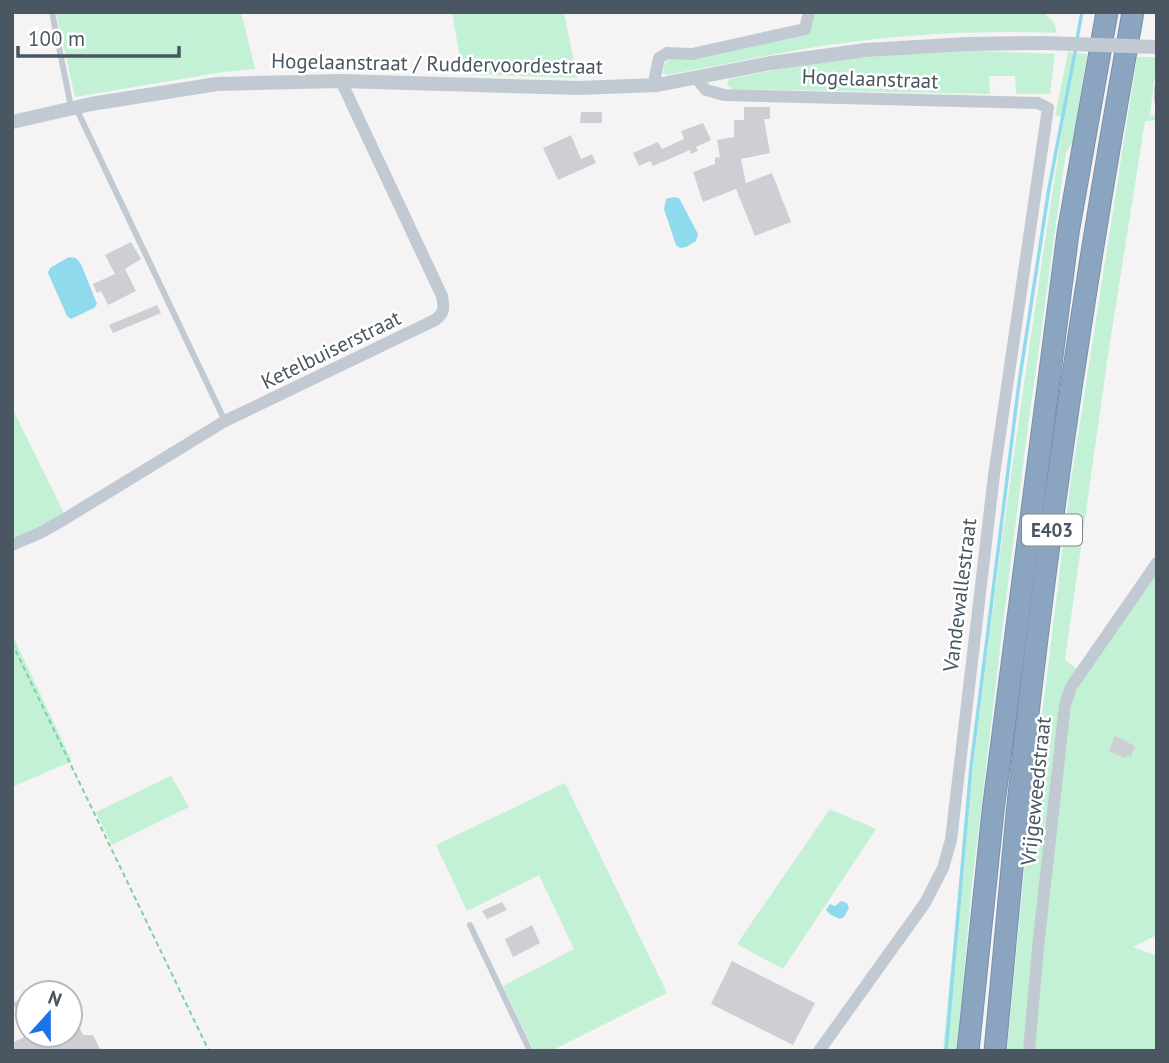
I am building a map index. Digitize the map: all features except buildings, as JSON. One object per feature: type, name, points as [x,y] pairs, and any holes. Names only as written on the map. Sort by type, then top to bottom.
[{"type":"highway","name":"E403","points":[[968,1051],[993,811],[1068,233],[1107,12]]},
{"type":"highway","name":"E403","points":[[995,1051],[1017,813],[1045,579],[1075,362],[1133,12]]},
{"type":"street","points":[[657,85],[659,58],[667,53],[692,54],[805,29],[809,12]]},
{"type":"street","name":"Hogelaanstraat / Ruddervoordestraat","points":[[12,122],[74,108],[217,83],[341,81],[579,88],[657,85],[771,63],[866,50],[1044,43],[1157,47]]},
{"type":"street","name":"Hogelaanstraat","points":[[697,79],[706,90],[724,95],[1038,103],[1048,108]]},
{"type":"street","name":"Ketelbuiserstraat","points":[[12,545],[64,520],[225,421],[435,320],[444,310],[442,296],[341,81]]},
{"type":"street","name":"Vandewallestraat","points":[[819,1051],[925,903],[943,868],[951,840],[994,474],[1048,108]]},
{"type":"street","name":"Vrijgeweedstraat","points":[[1029,1051],[1065,705],[1071,687],[1157,563]]},
{"type":"lane","points":[[52,12],[74,108],[225,421]]},
{"type":"lane","points":[[1157,88],[1157,101]]},
{"type":"lane","points":[[470,925],[530,1051]]},
{"type":"path","points":[[12,643],[209,1051]]},
{"type":"green space","points":[[56,12],[241,12],[255,69],[75,97]]},
{"type":"green space","points":[[452,12],[564,12],[577,78],[466,74],[462,69]]},
{"type":"green space","points":[[813,12],[1043,12],[1054,22],[1057,33],[972,33],[886,38],[809,48],[667,75],[663,73],[665,63],[671,58],[809,30]]},
{"type":"green space","points":[[954,50],[1055,54],[1050,94],[1016,94],[1015,76],[989,76],[990,94],[733,89],[727,85],[729,79],[821,61]]},
{"type":"green space","points":[[1068,52],[1087,54],[1073,142],[1066,152],[1027,434],[972,884],[957,1051],[943,1051],[981,700],[1012,466],[1064,117],[1055,116]]},
{"type":"green space","points":[[1137,57],[1157,57],[1150,115],[1157,116],[1157,120],[1145,121],[1108,355],[1065,660],[1077,669],[1066,687],[1025,1051],[1007,1051],[1029,820],[1071,480]]},
{"type":"green space","points":[[12,408],[65,515],[12,542]]},
{"type":"green space","points":[[1157,572],[1157,935],[1133,947],[1157,956],[1157,1051],[1033,1051],[1041,957],[1071,706],[1076,688]]},
{"type":"green space","points":[[12,634],[72,761],[12,787]]},
{"type":"green space","points":[[171,776],[189,807],[112,845],[96,812]]},
{"type":"green space","points":[[565,783],[667,993],[551,1051],[534,1051],[503,986],[574,949],[539,875],[467,911],[436,845]]},
{"type":"green space","points":[[830,809],[876,829],[783,969],[737,944]]},
{"type":"water","points":[[679,198],[698,234],[696,241],[686,247],[680,248],[676,245],[664,209],[666,199]]},
{"type":"water","points":[[69,257],[76,258],[81,264],[97,304],[71,319],[67,316],[48,273],[50,268]]},
{"type":"water","points":[[841,901],[847,903],[849,908],[840,919],[826,910],[830,904],[835,906]]},
{"type":"waterway","points":[[1077,39],[1082,12]]},
{"type":"waterway","points":[[946,1051],[971,767],[1019,383],[1049,188],[1076,47]]}]
